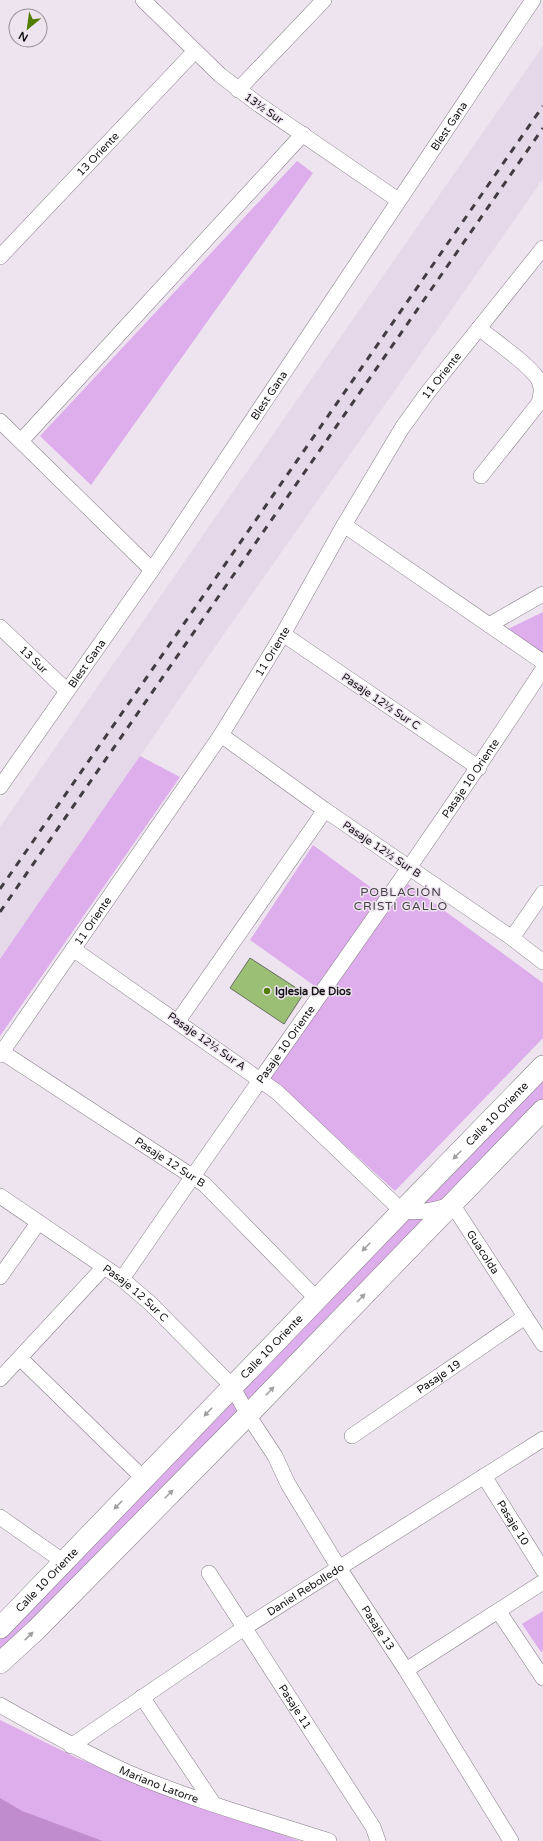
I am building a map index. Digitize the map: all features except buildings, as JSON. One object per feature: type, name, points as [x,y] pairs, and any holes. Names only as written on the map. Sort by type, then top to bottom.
[{"type":"main road","name":"Calle 10 Oriente","points":[[0,1628],[143,1478],[543,1066]]},
{"type":"main road","points":[[0,1663],[41,1624],[248,1415],[543,1110]]},
{"type":"street","name":"13½ Sur","points":[[143,0],[220,75],[238,90],[398,200]]},
{"type":"street","points":[[238,90],[324,0]]},
{"type":"street","name":"Blest Gana","points":[[0,787],[152,570],[533,0]]},
{"type":"street","name":"13 Oriente","points":[[0,257],[195,51]]},
{"type":"street","points":[[21,441],[303,134]]},
{"type":"street","name":"11 Oriente","points":[[1,1053],[221,736],[283,634],[344,525],[402,428],[478,328],[538,265],[543,248]]},
{"type":"street","points":[[478,328],[533,373],[541,386],[539,402],[482,476]]},
{"type":"street","points":[[0,421],[152,570]]},
{"type":"street","points":[[344,525],[543,662]]},
{"type":"street","points":[[489,625],[543,594]]},
{"type":"street","name":"13 Sur","points":[[0,627],[67,691]]},
{"type":"street","name":"Pasaje 12½ Sur C","points":[[283,634],[479,768]]},
{"type":"street","name":"Pasaje 10 Oriente","points":[[122,1279],[192,1176],[410,868],[479,768],[543,669]]},
{"type":"street","name":"Pasaje 12½ Sur B","points":[[221,736],[325,810],[512,938],[543,962]]},
{"type":"street","points":[[178,1021],[325,810]]},
{"type":"street","points":[[512,938],[543,893]]},
{"type":"street","name":"Pasaje 12½ Sur A","points":[[73,949],[261,1079],[290,1103],[402,1211]]},
{"type":"street","name":"Pasaje 12 Sur B","points":[[1,1053],[192,1176],[214,1192],[317,1299]]},
{"type":"street","name":"Pasaje 12 Sur C","points":[[0,1196],[122,1279],[151,1304],[232,1386],[248,1415]]},
{"type":"street","points":[[402,1211],[424,1212],[436,1210],[452,1204]]},
{"type":"street","name":"Guacolda","points":[[452,1204],[525,1317],[538,1327],[543,1344]]},
{"type":"street","points":[[0,1277],[38,1223]]},
{"type":"street","points":[[0,1379],[104,1267]]},
{"type":"street","name":"Pasaje 19","points":[[352,1436],[525,1317]]},
{"type":"street","points":[[20,1358],[143,1478]]},
{"type":"street","name":"Pasaje 13","points":[[248,1415],[275,1456],[288,1484],[339,1568],[406,1670],[511,1841]]},
{"type":"street","name":"Daniel Rebolledo","points":[[71,1746],[244,1628],[543,1438]]},
{"type":"street","name":"Pasaje 10","points":[[484,1476],[543,1570]]},
{"type":"street","points":[[0,1517],[64,1562]]},
{"type":"street","name":"Pasaje 11","points":[[209,1573],[373,1827],[378,1841]]},
{"type":"street","points":[[406,1670],[499,1612],[543,1582]]},
{"type":"street","points":[[499,1612],[537,1657],[543,1678]]},
{"type":"street","points":[[142,1697],[213,1803]]},
{"type":"street","name":"Mariano Latorre","points":[[0,1705],[71,1746],[142,1778],[329,1841]]},
{"type":"shaded area","points":[[543,46],[543,179],[208,657],[0,960],[0,827]]},
{"type":"shaded area","points":[[297,161],[313,173],[91,485],[40,436]]},
{"type":"shaded area","points":[[543,612],[543,658],[508,629]]},
{"type":"shaded area","points":[[140,756],[180,777],[0,1036],[0,959]]},
{"type":"shaded area","points":[[313,845],[384,897],[319,989],[250,940]]},
{"type":"shaded area","points":[[408,884],[543,983],[543,1038],[395,1191],[269,1076]]},
{"type":"shaded area","points":[[543,1070],[543,1104],[0,1657],[0,1635]]},
{"type":"shaded area","points":[[543,1611],[543,1651],[541,1652],[522,1624]]},
{"type":"shaded area","points":[[0,1720],[77,1758],[175,1798],[300,1841],[103,1841],[39,1818],[0,1841],[9,1804],[0,1798]]},
{"type":"shaded area","points":[[0,1798],[22,1811],[103,1841],[0,1841]]},
{"type":"railway","points":[[0,889],[543,106]]},
{"type":"railway","points":[[0,912],[543,128]]},
{"type":"place","name":"Iglesia De Dios","points":[[267,991]]},
{"type":"district","name":"POBLACIÓN CRISTI GALLO","points":[[401,899]]}]
